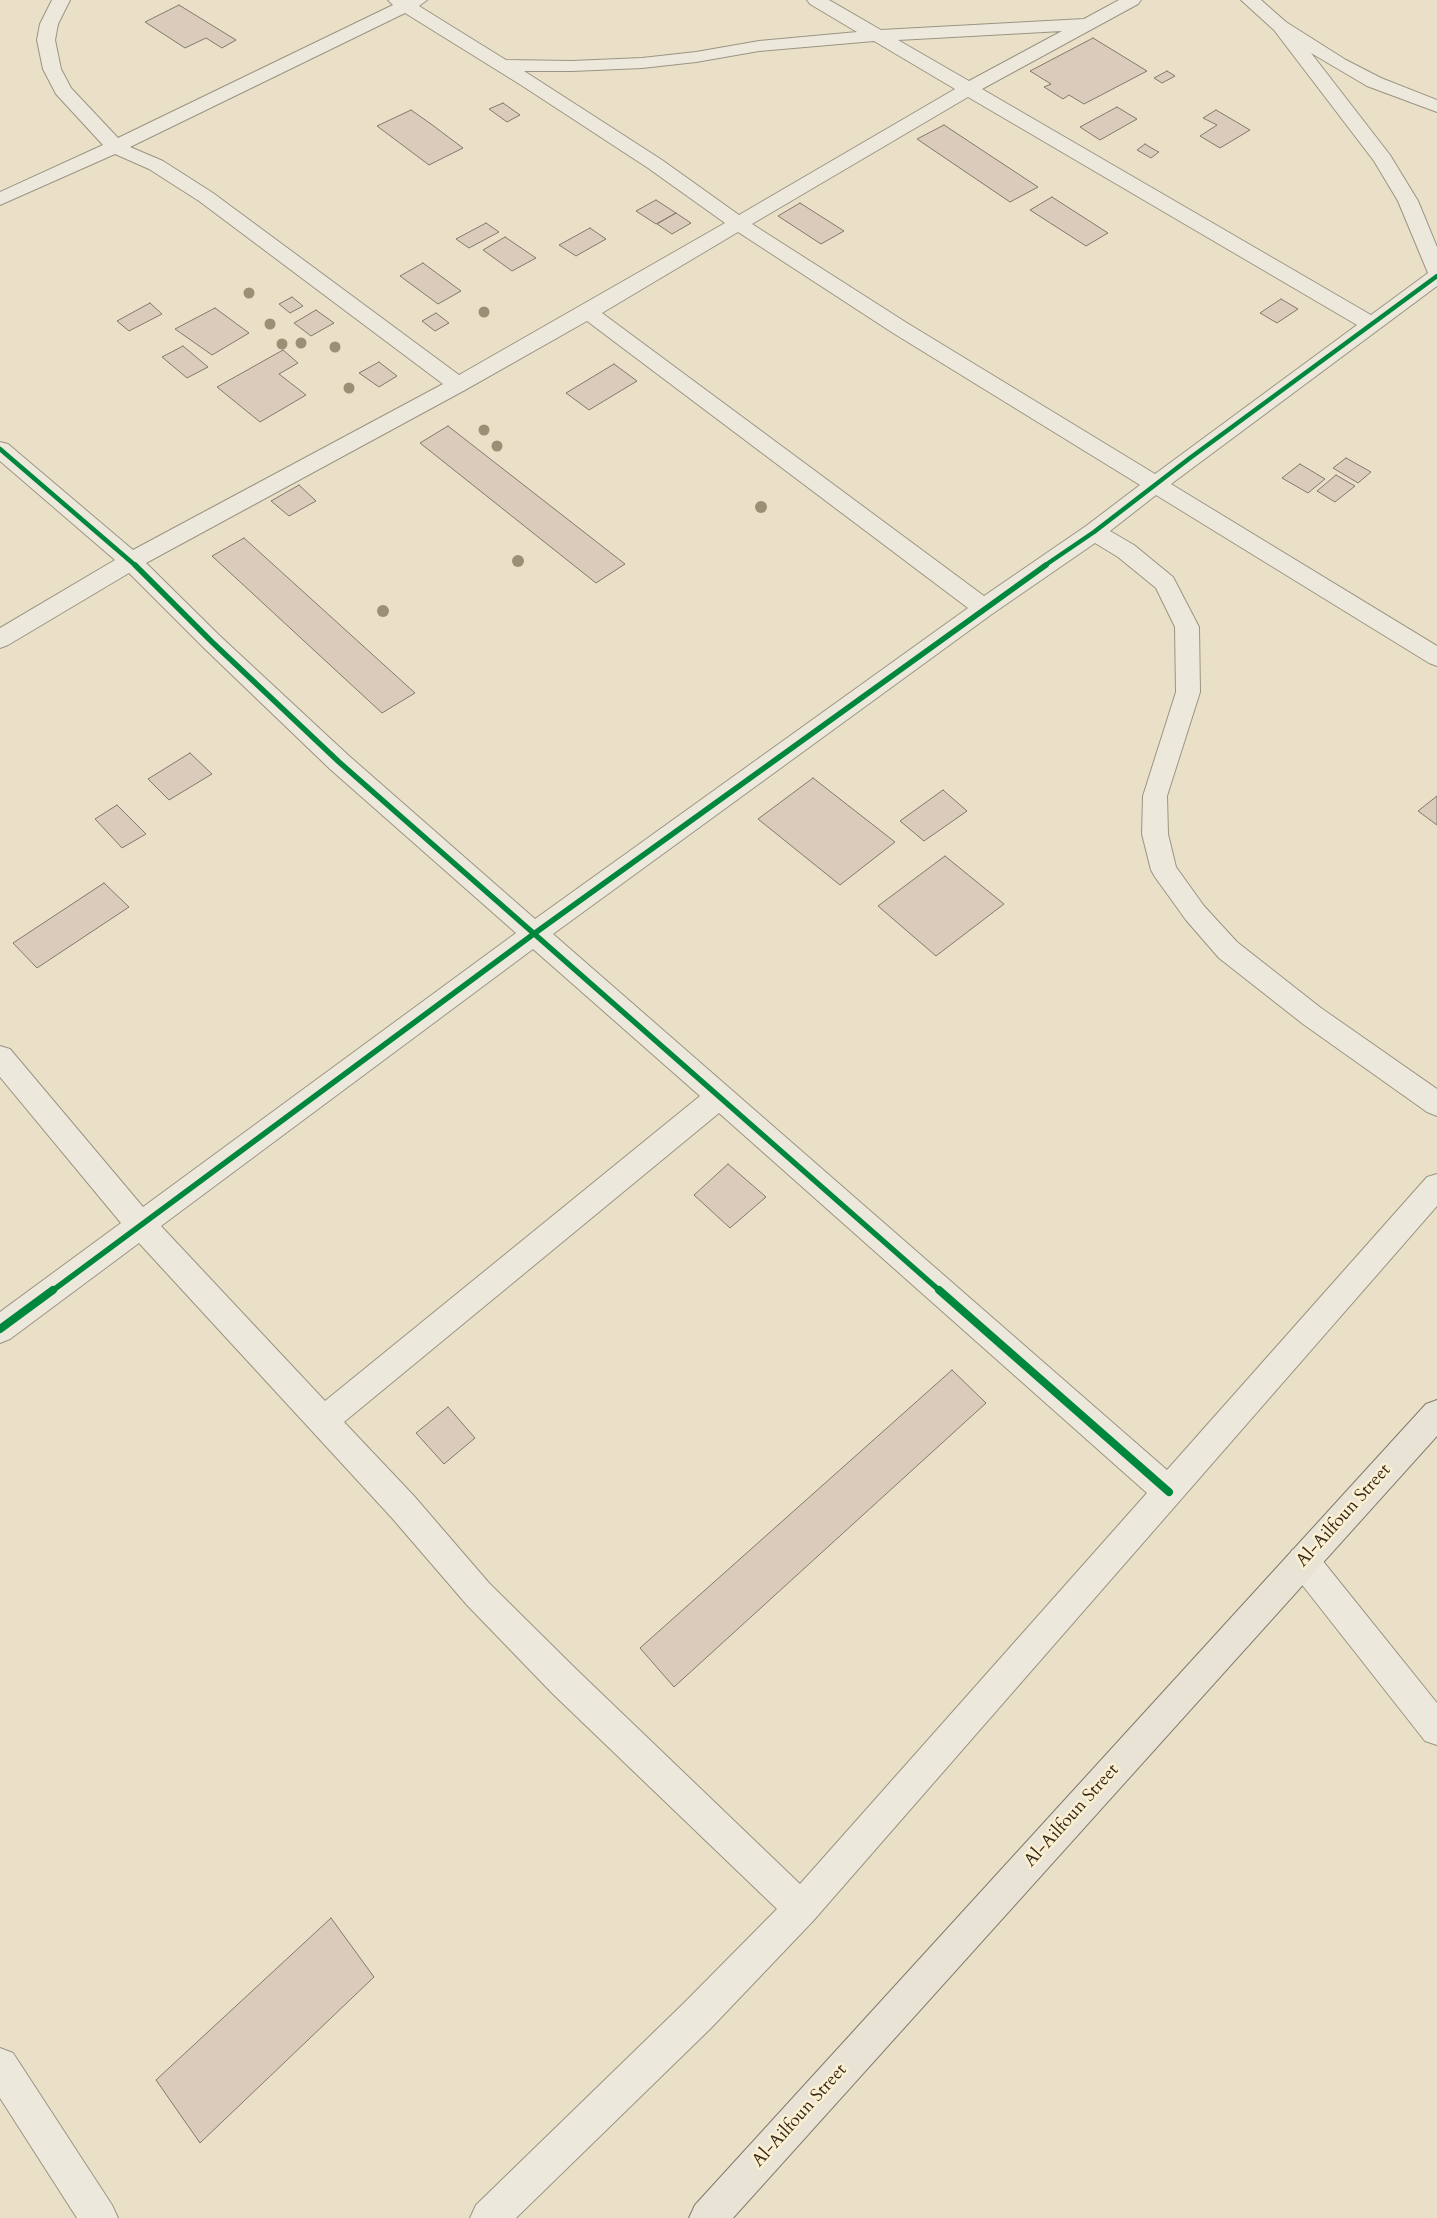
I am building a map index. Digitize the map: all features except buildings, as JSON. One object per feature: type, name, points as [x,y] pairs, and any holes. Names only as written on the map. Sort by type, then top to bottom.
[{"type":"highway","name":"Al-Ailfoun Street","points":[[708,2218],[1437,1414]]},
{"type":"street","points":[[61,0],[49,24],[46,40],[52,69],[63,90],[115,147],[156,165],[206,197],[458,385]]},
{"type":"street","points":[[816,0],[1371,324]]},
{"type":"street","points":[[0,640],[131,561],[458,385],[740,225],[968,89],[1091,24],[1132,0]]},
{"type":"street","points":[[1250,0],[1280,26],[1340,64],[1365,77],[1437,106]]},
{"type":"street","points":[[0,199],[115,147],[407,2],[655,164],[740,225],[900,328],[1437,657]]},
{"type":"street","points":[[503,65],[572,66],[642,63],[696,57],[759,46],[874,35],[1091,24]]},
{"type":"street","points":[[1280,26],[1383,159],[1408,201],[1437,271]]},
{"type":"street","points":[[0,1329],[535,933],[984,608],[1094,532],[1437,276]]},
{"type":"street","points":[[588,312],[984,608]]},
{"type":"street","points":[[0,449],[131,561],[212,642],[339,762],[1169,1492]]},
{"type":"street","points":[[1094,532],[1126,551],[1164,583],[1187,627],[1188,692],[1154,796],[1155,834],[1164,870],[1194,913],[1228,950],[1312,1016],[1437,1104]]},
{"type":"street","points":[[0,1057],[141,1226],[403,1508],[478,1594],[565,1682],[801,1909]]},
{"type":"street","points":[[322,1421],[718,1097]]},
{"type":"street","points":[[489,2218],[698,2015],[801,1909],[1437,1186]]},
{"type":"street","points":[[1303,1562],[1437,1729]]},
{"type":"street","points":[[0,2066],[99,2218]]},
{"type":"cycle path","points":[[0,1329],[535,933],[984,608],[1094,532],[1190,458],[1437,276]]},
{"type":"cycle path","points":[[0,449],[131,561],[212,642],[339,762],[1169,1492]]}]
